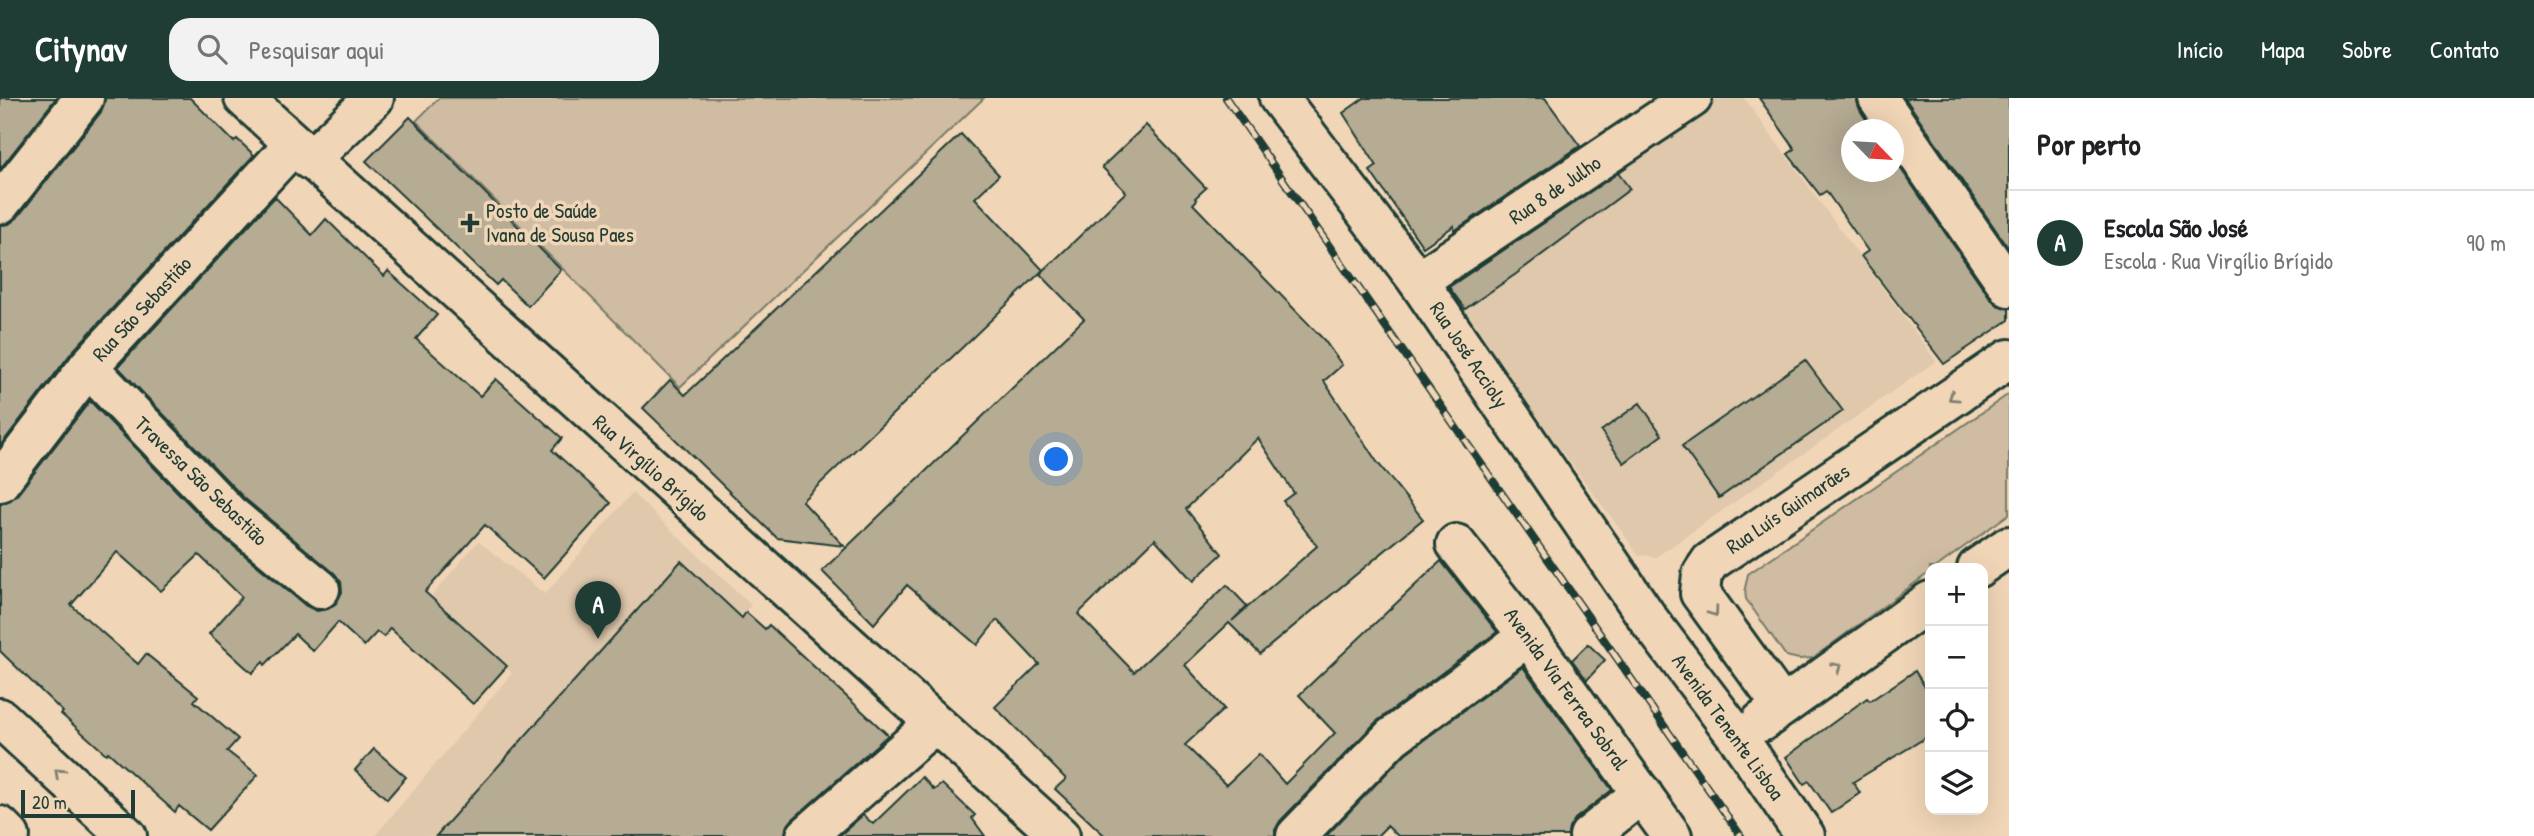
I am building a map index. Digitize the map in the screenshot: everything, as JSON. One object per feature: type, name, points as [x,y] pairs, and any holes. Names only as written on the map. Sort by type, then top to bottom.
[{"type":"street","points":[[0,204],[84,98]]},
{"type":"street","name":"Rua Virgílio Brígido","points":[[244,98],[1060,836]]},
{"type":"street","name":"Rua São Sebastião","points":[[0,482],[88,367],[302,152],[374,98]]},
{"type":"street","name":"Rua José Accioly","points":[[1279,98],[1418,281],[1649,620]]},
{"type":"street","name":"Rua 8 de Julho","points":[[1418,281],[1692,98]]},
{"type":"street","points":[[1878,98],[2009,287]]},
{"type":"street","name":"Rua Luís Guimarães","points":[[1782,706],[1700,593],[1702,574],[1710,562],[2009,359]]},
{"type":"street","name":"Travessa São Sebastião","points":[[88,367],[229,514],[320,589]]},
{"type":"street","name":"Avenida Via Ferrea Sobral","points":[[1456,544],[1528,636],[1671,836]]},
{"type":"street","points":[[1984,563],[2009,546]]},
{"type":"street","points":[[1739,739],[1925,605]]},
{"type":"street","name":"Avenida Tenente Lisboa","points":[[1649,620],[1739,739],[1805,836]]},
{"type":"street","points":[[1296,836],[1392,737],[1528,636]]},
{"type":"street","points":[[0,718],[127,836]]},
{"type":"street","points":[[806,836],[934,724]]},
{"type":"street","points":[[1589,836],[1642,793]]},
{"type":"street","points":[[0,826],[10,836]]},
{"type":"shaded area","points":[[439,98],[984,98],[680,387],[416,121]]},
{"type":"shaded area","points":[[1715,98],[1744,98],[1936,361],[1656,557],[1639,555],[1446,295],[1445,273]]},
{"type":"shaded area","points":[[2009,394],[2009,514],[1942,563],[1925,563],[1925,576],[1813,658],[1786,656],[1746,599],[1748,574]]},
{"type":"shaded area","points":[[632,493],[751,605],[541,836],[375,836],[512,673],[432,596],[478,541],[545,594]]},
{"type":"building","points":[[0,98],[56,98],[0,169]]},
{"type":"building","points":[[105,98],[190,98],[234,142],[237,139],[254,155],[72,352],[0,446],[0,225],[9,224],[17,218],[101,112]]},
{"type":"building","points":[[1364,98],[1545,98],[1580,146],[1454,231],[1454,226],[1423,247],[1370,171],[1377,166],[1343,113]]},
{"type":"building","points":[[1759,98],[1856,98],[1866,119],[1841,119],[1841,182],[1904,182],[1904,173],[1991,299],[1999,306],[2009,309],[2009,320],[1944,364],[1861,256],[1868,251],[1826,191],[1820,195],[1788,154],[1795,149]]},
{"type":"building","points":[[1905,98],[2009,98],[2009,249]]},
{"type":"building","name":"Posto de Saúde Ivana de Sousa Paes","points":[[410,117],[561,270],[528,306],[501,280],[496,285],[366,161]]},
{"type":"building","points":[[1146,125],[1206,188],[1195,198],[1197,200],[1193,204],[1324,340],[1342,365],[1324,381],[1377,462],[1423,519],[1260,654],[1229,623],[1185,665],[1224,709],[1185,745],[1226,785],[1259,754],[1285,784],[1335,733],[1299,695],[1441,561],[1497,632],[1376,722],[1280,821],[1275,836],[1105,836],[1055,789],[1066,779],[995,707],[1039,664],[997,620],[977,645],[907,585],[874,624],[822,571],[1084,319],[1040,274],[1126,192],[1102,167]],"holes":[[[1258,438],[1294,493],[1283,501],[1317,546],[1232,621],[1247,606],[1227,585],[1134,672],[1078,614],[1155,539],[1193,581],[1222,554],[1186,509]]]},
{"type":"building","points":[[961,134],[999,175],[975,198],[1043,270],[802,501],[844,546],[777,538],[643,408],[670,380],[685,395]]},
{"type":"building","points":[[1618,173],[1630,189],[1465,309],[1449,287]]},
{"type":"building","points":[[275,197],[312,235],[326,219],[384,276],[388,271],[437,315],[416,339],[480,396],[496,379],[562,438],[552,450],[611,503],[544,578],[485,525],[425,592],[507,666],[473,704],[390,628],[384,637],[377,632],[364,646],[338,622],[313,651],[295,634],[265,665],[263,662],[252,673],[209,634],[242,597],[199,555],[161,591],[117,552],[71,605],[138,664],[146,654],[198,696],[194,701],[238,739],[227,751],[258,775],[208,830],[179,806],[175,812],[108,752],[106,754],[61,714],[63,712],[0,651],[0,505],[17,495],[90,401],[213,529],[306,606],[317,611],[328,609],[336,603],[342,592],[341,582],[334,573],[244,498],[118,367]]},
{"type":"building","points":[[1805,360],[1843,411],[1719,498],[1682,446]]},
{"type":"building","points":[[1640,403],[1662,435],[1624,463],[1601,431]]},
{"type":"building","points":[[681,561],[742,618],[746,612],[765,629],[769,625],[888,735],[792,820],[786,828],[785,836],[436,836]]},
{"type":"building","points":[[1588,644],[1605,660],[1587,680],[1572,660]]},
{"type":"building","points":[[1523,667],[1612,790],[1575,819],[1569,828],[1568,836],[1398,836],[1387,826],[1377,836],[1326,836],[1406,753]]},
{"type":"building","points":[[1915,671],[1925,687],[1925,738],[1853,782],[1860,793],[1831,813],[1809,781],[1804,784],[1786,757],[1867,698],[1870,701]]},
{"type":"building","points":[[374,749],[406,777],[387,799],[355,770]]},
{"type":"building","points":[[922,777],[934,790],[942,784],[975,815],[972,818],[985,836],[839,836],[863,815],[873,824]]},
{"type":"railway","points":[[1226,98],[1741,836]]},
{"type":"place","name":"Posto de Saúde Ivana de Sousa Paes","points":[[470,223]]},
{"type":"place","name":"Escola São José","points":[[598,639]]}]
